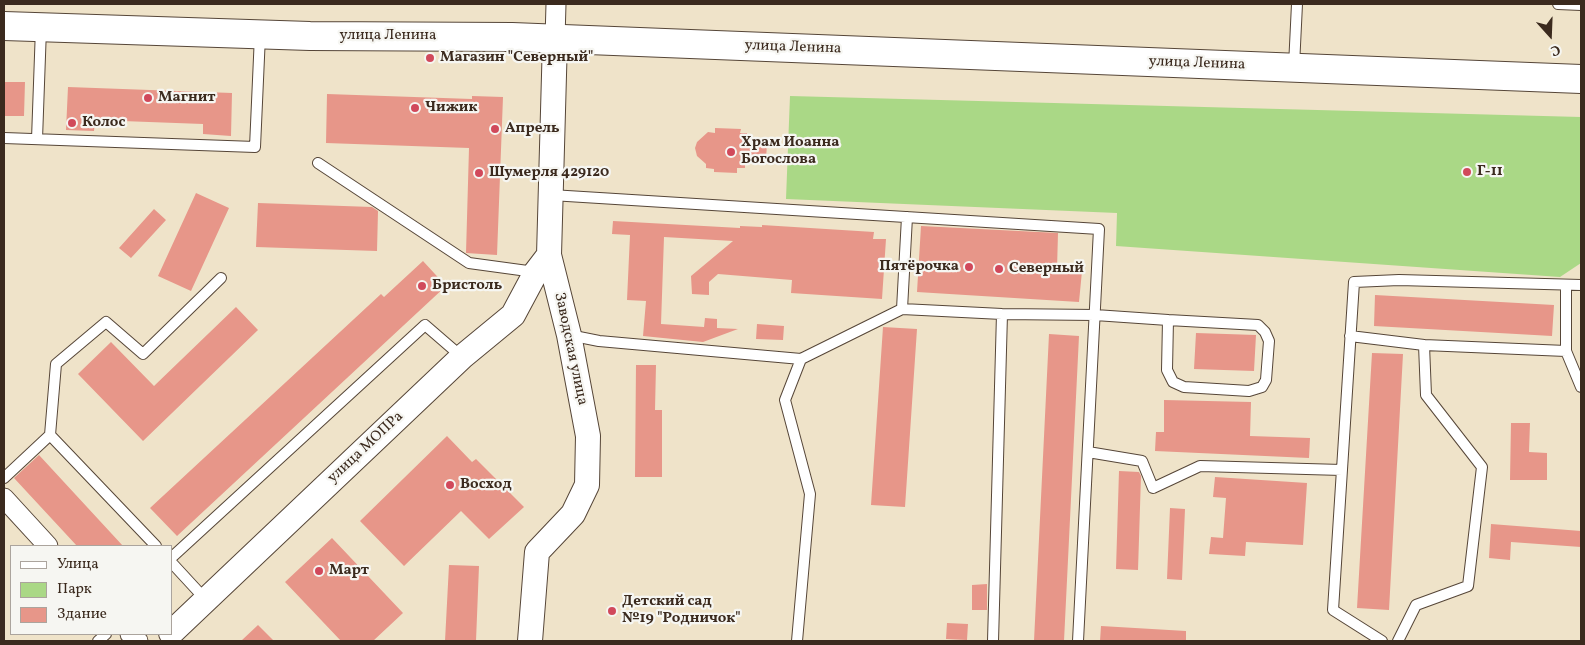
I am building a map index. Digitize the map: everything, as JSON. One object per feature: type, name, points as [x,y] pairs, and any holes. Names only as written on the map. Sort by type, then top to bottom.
[{"type":"main road","name":"улица Ленина","points":[[4,26],[260,34],[555,39],[1581,78]]},
{"type":"street","points":[[555,39],[556,4]]},
{"type":"street","name":"Заводская улица","points":[[530,641],[536,552],[573,514],[587,485],[588,436],[569,335],[543,263],[551,195],[555,39]]},
{"type":"street","name":"улица МОПРа","points":[[172,633],[462,357],[513,315],[543,263]]},
{"type":"street","points":[[4,498],[47,545]]},
{"type":"lane","points":[[1294,67],[1297,4]]},
{"type":"lane","points":[[1558,4],[1581,5]]},
{"type":"lane","points":[[37,139],[41,27]]},
{"type":"lane","points":[[4,138],[255,146],[260,34]]},
{"type":"lane","points":[[318,163],[469,263],[543,263]]},
{"type":"lane","points":[[551,195],[1099,229],[1078,641]]},
{"type":"lane","points":[[902,309],[907,217]]},
{"type":"lane","points":[[4,478],[50,435],[56,364],[106,322],[143,354],[220,278]]},
{"type":"lane","points":[[1382,641],[1333,610],[1354,282],[1399,280],[1581,286]]},
{"type":"lane","points":[[1566,286],[1566,351],[1581,387]]},
{"type":"lane","points":[[569,335],[599,341],[801,359],[902,309],[1002,314],[1095,315],[1258,325],[1265,332],[1269,340],[1266,380],[1262,387],[1249,391],[1184,387],[1172,382],[1167,370],[1168,320]]},
{"type":"lane","points":[[992,641],[1002,314]]},
{"type":"lane","points":[[172,557],[425,325],[462,357]]},
{"type":"lane","points":[[1350,336],[1424,344],[1566,351]]},
{"type":"lane","points":[[1398,641],[1416,605],[1468,586],[1482,466],[1426,395],[1424,344]]},
{"type":"lane","points":[[797,641],[810,494],[785,400],[801,359]]},
{"type":"lane","points":[[50,435],[155,545]]},
{"type":"lane","points":[[1088,452],[1142,461],[1153,488],[1200,466],[1342,470]]},
{"type":"lane","points":[[172,563],[206,600]]},
{"type":"green space","points":[[790,96],[1581,117],[1581,263],[1560,277],[1116,246],[1117,213],[786,199]]},
{"type":"building","points":[[4,82],[25,82],[24,116],[4,116]]},
{"type":"building","points":[[68,87],[232,93],[231,136],[203,134],[203,124],[95,120],[94,131],[66,130]]},
{"type":"building","points":[[327,94],[472,99],[472,96],[503,97],[497,255],[466,253],[469,148],[326,143]]},
{"type":"building","name":"Храм Иоанна Богослова","points":[[715,128],[741,129],[740,133],[747,133],[747,140],[761,141],[761,144],[767,144],[766,159],[759,159],[759,162],[745,161],[745,168],[737,168],[737,173],[714,172],[714,169],[706,168],[706,164],[697,156],[695,148],[697,142],[708,132],[715,133]]},
{"type":"building","points":[[196,193],[229,208],[191,291],[158,276]]},
{"type":"building","points":[[258,203],[372,207],[378,211],[377,251],[256,247]]},
{"type":"building","points":[[154,209],[166,220],[131,258],[119,248]]},
{"type":"building","points":[[613,221],[740,228],[740,226],[762,227],[762,225],[874,232],[873,239],[886,239],[882,299],[791,293],[792,280],[718,274],[709,282],[709,295],[692,294],[691,276],[733,241],[664,237],[661,324],[704,327],[705,318],[717,319],[717,328],[738,329],[703,342],[643,336],[646,301],[627,300],[630,235],[612,234]]},
{"type":"building","points":[[921,226],[1058,233],[1057,269],[1082,271],[1079,302],[917,292]]},
{"type":"building","points":[[423,261],[446,286],[177,536],[150,508],[381,294],[384,297]]},
{"type":"building","points":[[1375,295],[1554,305],[1552,336],[1374,326]]},
{"type":"building","points":[[236,307],[258,330],[143,441],[78,374],[111,342],[154,386]]},
{"type":"building","points":[[757,324],[784,326],[783,340],[756,339]]},
{"type":"building","points":[[883,327],[917,329],[905,507],[871,505]]},
{"type":"building","points":[[1196,333],[1256,335],[1254,371],[1194,369]]},
{"type":"building","points":[[1049,334],[1079,336],[1064,641],[1034,641]]},
{"type":"building","points":[[1372,353],[1403,354],[1389,610],[1357,608]]},
{"type":"building","points":[[636,365],[656,365],[655,410],[662,410],[662,477],[635,477]]},
{"type":"building","points":[[1164,400],[1251,402],[1250,436],[1310,438],[1309,458],[1155,451],[1156,432],[1164,432]]},
{"type":"building","points":[[1511,423],[1530,423],[1529,452],[1547,453],[1547,480],[1510,480]]},
{"type":"building","name":"Восход","points":[[447,436],[472,462],[476,459],[524,507],[489,539],[461,511],[404,566],[360,521]]},
{"type":"building","points":[[39,455],[122,545],[76,545],[14,478]]},
{"type":"building","points":[[1119,471],[1139,472],[1141,476],[1138,570],[1116,569]]},
{"type":"building","points":[[1215,477],[1307,483],[1303,545],[1246,542],[1245,556],[1209,554],[1211,537],[1223,538],[1226,498],[1213,497]]},
{"type":"building","points":[[1170,508],[1185,509],[1182,580],[1167,579]]},
{"type":"building","points":[[1491,524],[1581,531],[1581,547],[1511,542],[1510,560],[1489,558]]},
{"type":"building","points":[[332,538],[403,613],[373,641],[341,641],[285,582]]},
{"type":"building","points":[[449,565],[479,566],[476,641],[445,641]]},
{"type":"building","points":[[987,584],[987,610],[972,610],[972,585]]},
{"type":"building","points":[[947,623],[968,624],[967,640],[946,639]]},
{"type":"building","points":[[258,625],[274,641],[241,641]]},
{"type":"building","points":[[1101,626],[1186,631],[1186,641],[1100,641]]},
{"type":"place","name":"Магазин \"Северный\"","points":[[430,58]]},
{"type":"place","name":"Магнит","points":[[148,98]]},
{"type":"place","name":"Чижик","points":[[415,108]]},
{"type":"place","name":"Колос","points":[[72,123]]},
{"type":"place","name":"Апрель","points":[[495,129]]},
{"type":"place","name":"Храм Иоанна Богослова","points":[[731,152]]},
{"type":"place","name":"Г-11","points":[[1467,172]]},
{"type":"place","name":"Шумерля 429120","points":[[479,173]]},
{"type":"place","name":"Пятёрочка","points":[[969,267]]},
{"type":"place","name":"Северный","points":[[999,269]]},
{"type":"place","name":"Бристоль","points":[[422,286]]},
{"type":"place","name":"Восход","points":[[450,485]]},
{"type":"place","name":"Март","points":[[319,571]]},
{"type":"place","name":"Детский сад №19 \"Родничок\"","points":[[612,611]]}]
